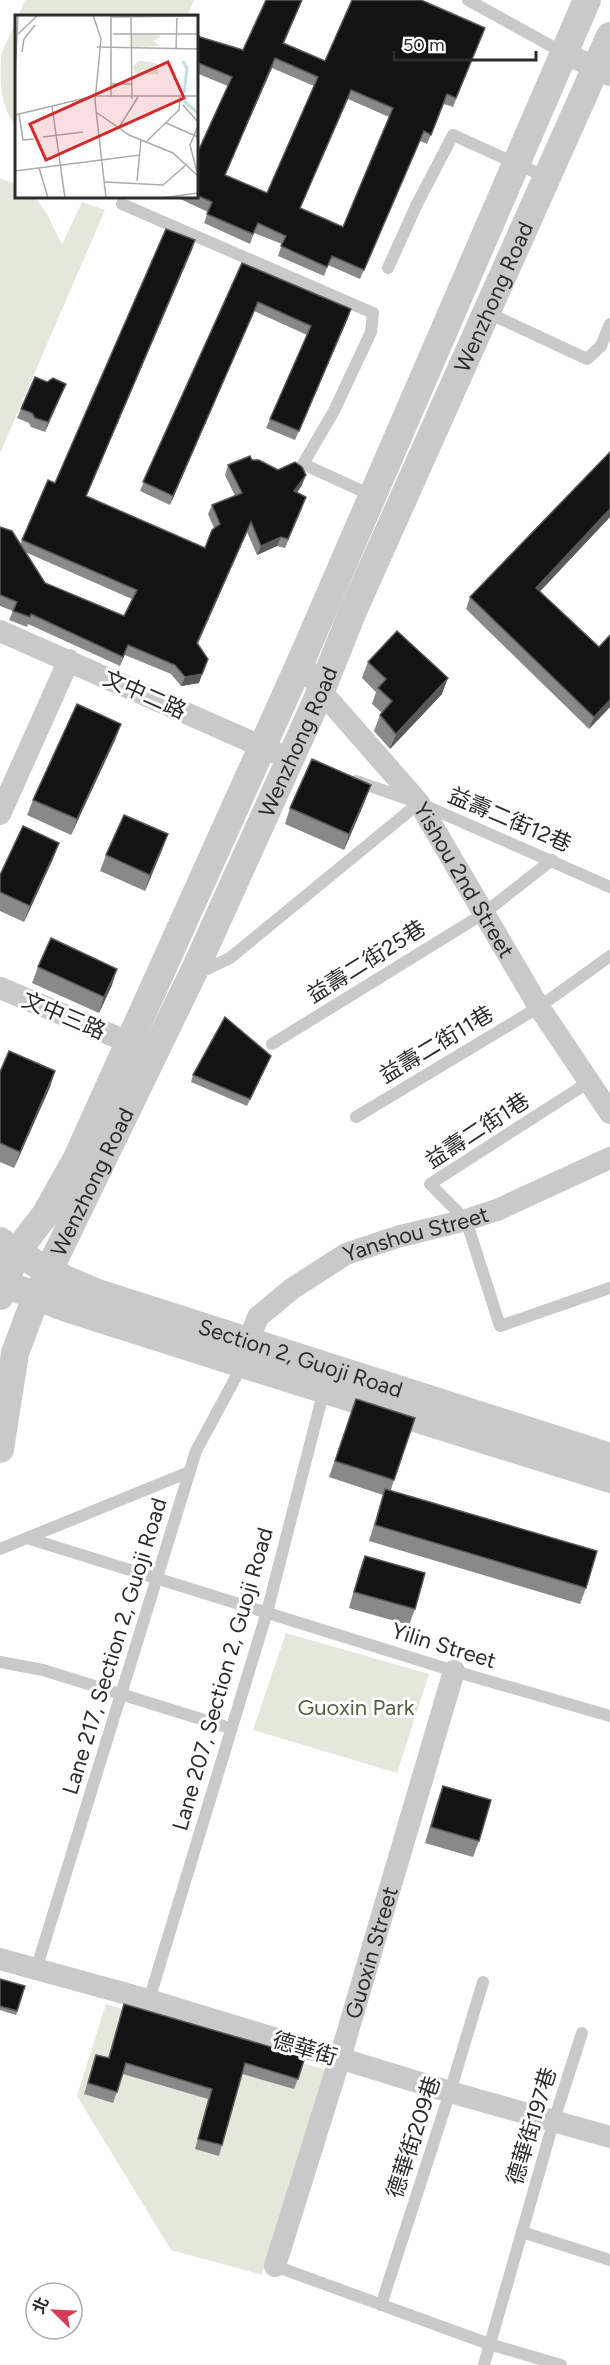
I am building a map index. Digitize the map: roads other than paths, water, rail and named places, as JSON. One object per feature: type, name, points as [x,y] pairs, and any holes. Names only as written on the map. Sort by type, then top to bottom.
[{"type":"street","name":"Wenzhong Road","points":[[0,1449],[15,1353],[36,1297],[295,760],[353,611],[386,502],[518,163],[587,0]]},
{"type":"street","name":"Wenzhong Road","points":[[1,1286],[9,1246],[45,1215],[77,1158],[301,661],[486,312],[546,177],[603,71],[610,36]]},
{"type":"street","points":[[565,53],[603,71]]},
{"type":"street","name":"文中二路","points":[[0,631],[295,760]]},
{"type":"street","points":[[0,814],[69,660]]},
{"type":"street","name":"Yishou 2nd Street","points":[[301,661],[321,691],[419,803],[539,1007],[610,1113]]},
{"type":"street","name":"文中三路","points":[[0,988],[128,1042]]},
{"type":"street","name":"Yanshou Street","points":[[245,1353],[258,1317],[293,1288],[346,1254],[397,1237],[466,1220],[547,1188],[610,1158]]},
{"type":"street","name":"Section 2, Guoji Road","points":[[9,1246],[49,1272],[245,1353]]},
{"type":"street","name":"Section 2, Guoji Road","points":[[1,1286],[245,1353],[327,1379],[610,1479]]},
{"type":"street","name":"Section 2, Guoji Road","points":[[327,1379],[610,1457]]},
{"type":"street","name":"Guoxin Street","points":[[275,2266],[340,2058],[454,1671]]},
{"type":"street","name":"德華街","points":[[0,1959],[149,2000],[450,2092],[610,2137]]},
{"type":"lane","points":[[468,0],[565,53]]},
{"type":"lane","points":[[388,268],[417,204],[453,135],[546,177]]},
{"type":"lane","points":[[122,204],[373,313],[371,332],[334,411],[303,464],[386,502]]},
{"type":"lane","points":[[486,312],[587,358],[601,346],[610,324]]},
{"type":"lane","name":"益壽二街12巷","points":[[341,776],[419,803],[610,887]]},
{"type":"lane","points":[[197,965],[207,969],[230,958],[419,803]]},
{"type":"lane","name":"益壽二街25巷","points":[[272,1044],[483,914],[552,860]]},
{"type":"lane","points":[[539,1007],[610,956]]},
{"type":"lane","name":"益壽二街11巷","points":[[356,1117],[539,1007]]},
{"type":"lane","name":"益壽二街1巷","points":[[466,1220],[430,1184],[589,1082]]},
{"type":"lane","points":[[466,1220],[500,1326],[610,1288]]},
{"type":"lane","name":"Lane 217, Section 2, Guoji Road","points":[[36,1970],[196,1451],[245,1353]]},
{"type":"lane","name":"Lane 207, Section 2, Guoji Road","points":[[149,2000],[267,1612],[327,1379]]},
{"type":"lane","points":[[0,1549],[189,1472]]},
{"type":"lane","name":"Yilin Street","points":[[27,1538],[454,1671],[610,1716]]},
{"type":"lane","points":[[0,1662],[43,1670],[230,1728]]},
{"type":"lane","name":"德華街209巷","points":[[381,2305],[483,1982]]},
{"type":"lane","name":"德華街197巷","points":[[483,2365],[554,2120],[582,2033]]},
{"type":"lane","points":[[522,2232],[610,2260]]},
{"type":"lane","points":[[275,2266],[489,2344],[561,2365]]},
{"type":"park label","name":"Guoxin Park","points":[[356,1707]]}]
